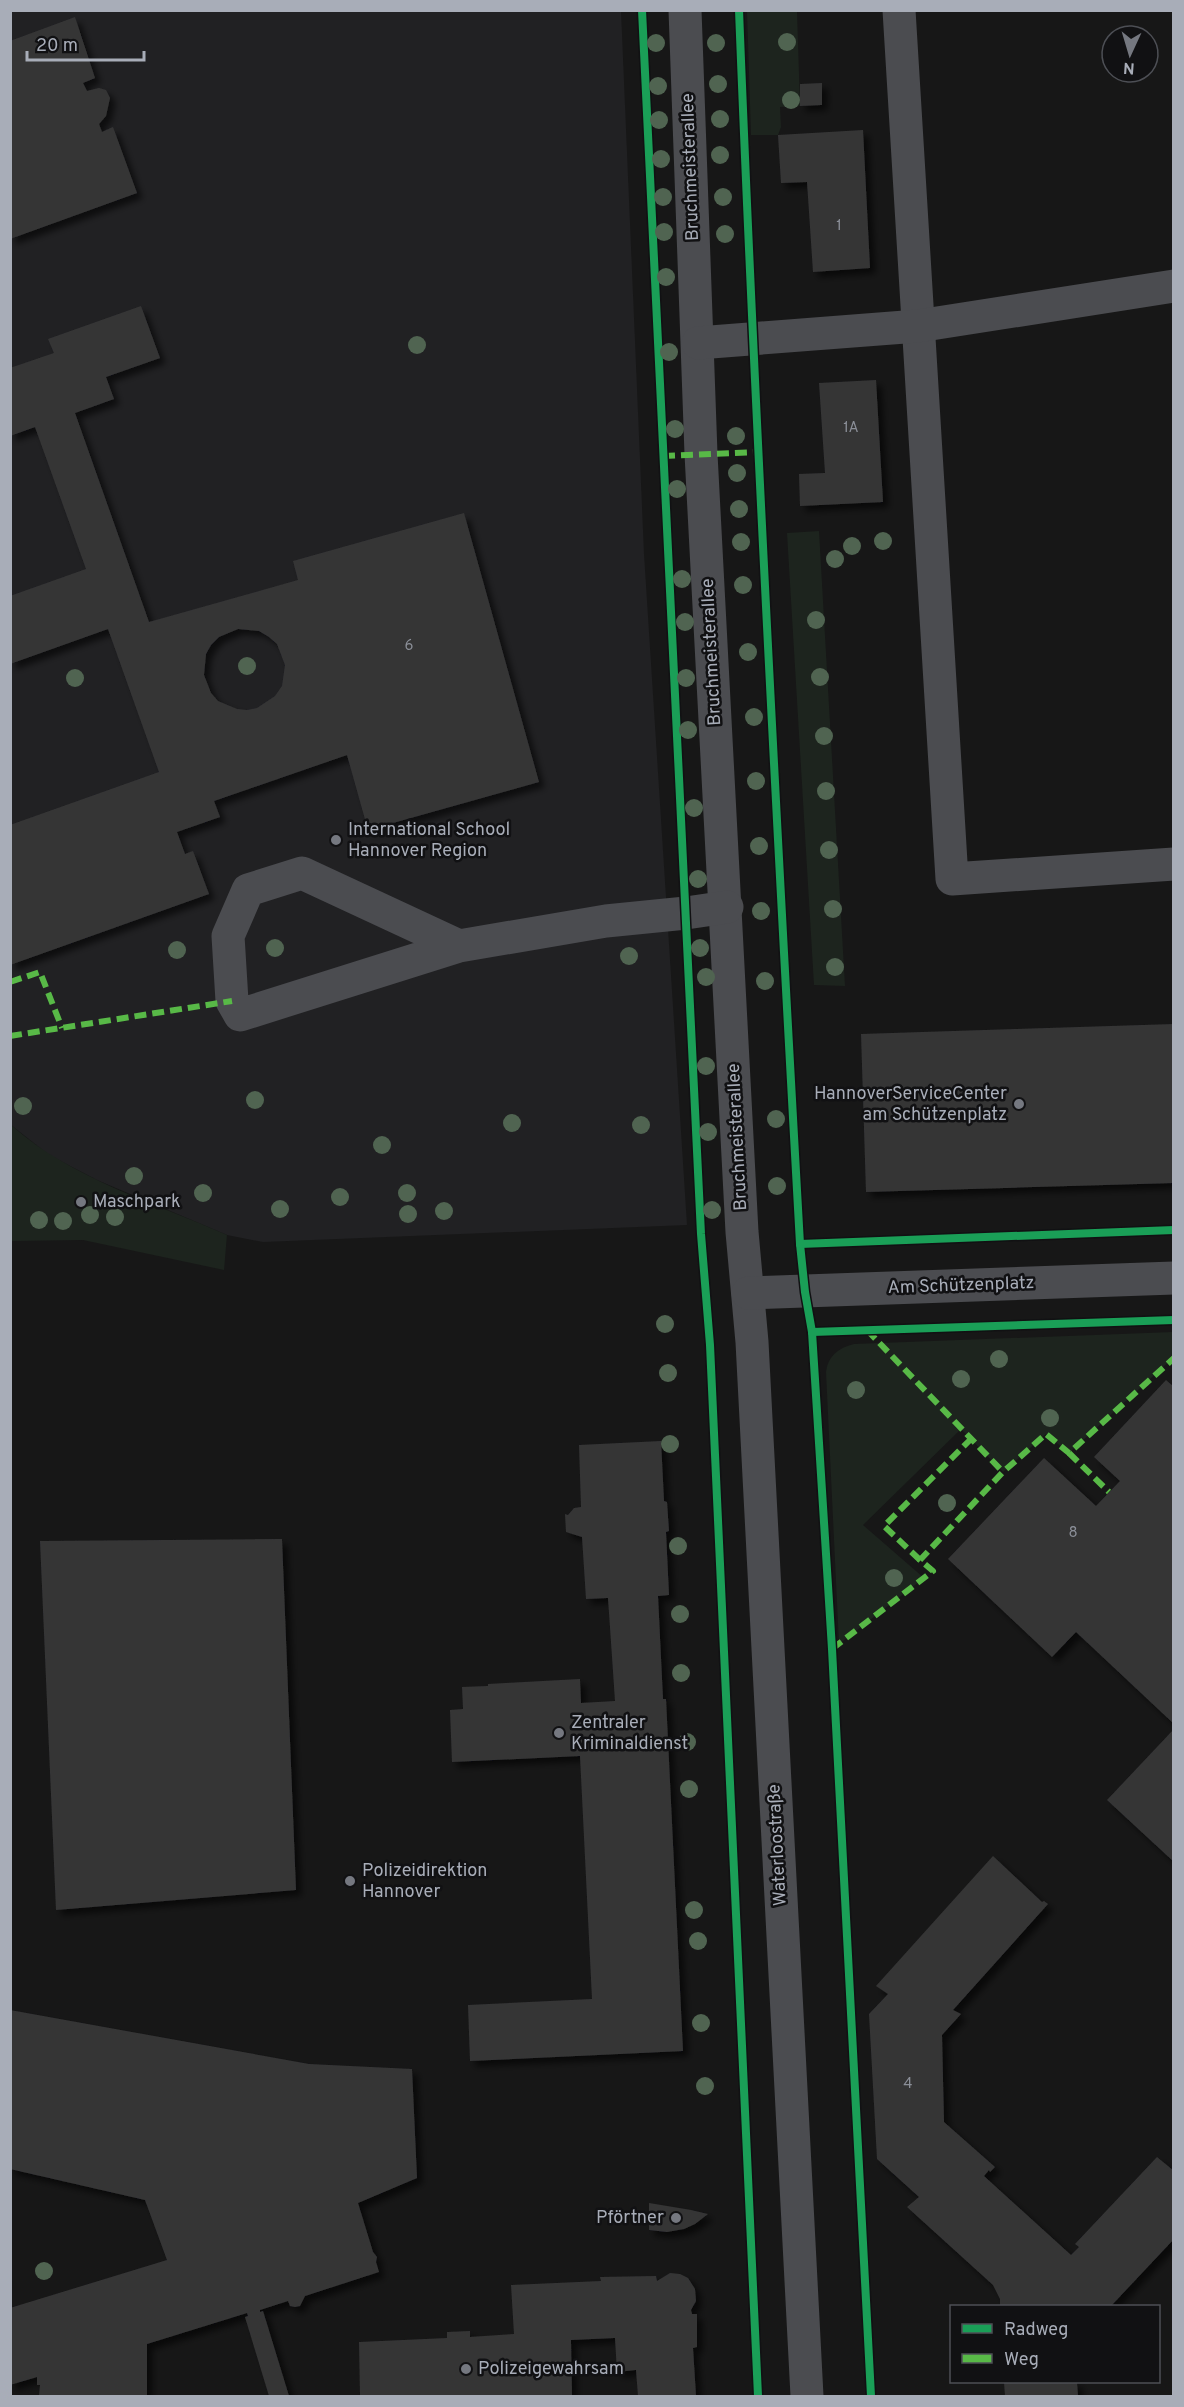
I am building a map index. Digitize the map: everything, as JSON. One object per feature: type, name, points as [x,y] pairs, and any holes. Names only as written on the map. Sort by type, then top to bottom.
[{"type":"street","name":"Bruchmeisterallee","points":[[685,10],[701,454],[727,907],[742,1232],[748,1293]]},
{"type":"street","points":[[899,10],[952,879],[1173,864]]},
{"type":"street","points":[[698,343],[918,326],[1173,286]]},
{"type":"street","points":[[459,946],[302,873],[248,890],[228,936],[232,1000],[240,1016],[459,946],[606,921],[686,914],[727,907]]},
{"type":"street","name":"Am Schützenplatz","points":[[748,1293],[1173,1278]]},
{"type":"street","name":"Waterloostraße","points":[[748,1293],[807,2397]]},
{"type":"shaded area","name":"International School Hannover Region","points":[[11,11],[621,11],[644,554],[687,1225],[263,1242],[227,1235],[97,1180],[49,1155],[11,1125]]},
{"type":"shaded area","points":[[747,11],[797,11],[800,106],[780,107],[781,127],[778,135],[751,135]]},
{"type":"shaded area","points":[[819,531],[845,986],[814,985],[787,533]]},
{"type":"shaded area","name":"Maschpark","points":[[11,1125],[35,1144],[87,1175],[227,1235],[224,1270],[83,1240],[11,1241]]},
{"type":"shaded area","points":[[1173,1332],[1173,1358],[1069,1453],[1046,1434],[1003,1472],[961,1429],[863,1525],[924,1578],[839,1644],[826,1372],[829,1361],[835,1354],[854,1344]]},
{"type":"building","points":[[75,17],[95,78],[83,83],[87,91],[99,88],[106,90],[110,98],[106,116],[99,124],[102,132],[113,127],[137,193],[10,239],[10,41]]},
{"type":"building","points":[[822,83],[822,105],[800,106],[800,84]]},
{"type":"building","points":[[863,130],[870,268],[813,272],[807,182],[781,183],[778,135]]},
{"type":"building","points":[[141,306],[160,358],[106,377],[114,399],[75,413],[149,622],[298,580],[293,561],[464,513],[539,782],[368,830],[347,755],[214,801],[220,817],[177,832],[185,854],[193,851],[209,894],[10,965],[10,825],[159,772],[108,629],[10,664],[10,596],[86,569],[35,427],[10,436],[10,368],[54,353],[48,339]],"holes":[[[238,629],[259,631],[277,644],[285,665],[282,686],[275,696],[257,708],[237,709],[218,701],[211,693],[204,675],[206,654],[211,645],[219,637]]]},
{"type":"building","points":[[876,380],[883,502],[800,506],[799,474],[825,473],[819,383]]},
{"type":"building","name":"HannoverServiceCenter am Schützenplatz","points":[[1174,1024],[1174,1183],[866,1192],[861,1034]]},
{"type":"building","points":[[1166,1380],[1174,1387],[1174,1724],[1076,1632],[1052,1657],[948,1559],[1044,1458],[1096,1506],[1120,1481],[1094,1457]]},
{"type":"building","name":"Zentraler Kriminaldienst","points":[[661,1441],[664,1501],[667,1502],[669,1531],[666,1532],[669,1595],[658,1596],[663,1699],[666,1699],[683,2051],[470,2061],[468,2005],[592,1999],[580,1756],[452,1762],[450,1710],[463,1709],[462,1687],[488,1686],[488,1684],[580,1679],[581,1703],[615,1701],[608,1598],[586,1599],[582,1537],[566,1532],[565,1514],[568,1515],[574,1508],[581,1507],[579,1445]]},
{"type":"building","points":[[282,1539],[296,1890],[56,1910],[40,1541]]},
{"type":"building","points":[[1174,1729],[1174,1862],[1107,1800]]},
{"type":"building","points":[[993,1856],[1042,1902],[1048,1904],[953,2010],[961,2014],[942,2035],[944,2122],[995,2167],[984,2176],[1071,2255],[1079,2247],[1075,2244],[1157,2157],[1174,2171],[1174,2239],[1112,2305],[1000,2305],[1000,2299],[993,2285],[907,2207],[919,2197],[877,2159],[869,2014],[888,1994],[876,1986]]},
{"type":"building","points":[[10,2010],[309,2064],[412,2069],[417,2178],[358,2203],[373,2252],[377,2257],[379,2272],[305,2296],[300,2306],[290,2306],[288,2301],[260,2310],[260,2312],[263,2311],[289,2396],[269,2396],[245,2317],[248,2316],[247,2313],[147,2344],[147,2396],[39,2396],[40,2385],[37,2385],[37,2377],[10,2385],[10,2308],[167,2260],[145,2200],[10,2169]]},
{"type":"building","name":"Pförtner","points":[[649,2203],[708,2214],[684,2229],[667,2232],[649,2230]]},
{"type":"building","points":[[670,2273],[688,2278],[695,2289],[696,2301],[691,2310],[692,2314],[697,2314],[697,2347],[693,2348],[696,2396],[638,2396],[636,2370],[617,2372],[615,2338],[571,2340],[572,2396],[360,2396],[359,2342],[447,2338],[447,2332],[470,2331],[470,2337],[514,2334],[511,2285],[601,2281],[600,2277],[656,2276],[657,2281]]},
{"type":"building","points":[[1004,2383],[1077,2383],[1078,2396],[1005,2396]]},
{"type":"marked path","points":[[663,456],[757,452]]},
{"type":"marked path","points":[[10,982],[40,972],[62,1028]]},
{"type":"marked path","points":[[10,1036],[232,1001]]},
{"type":"marked path","points":[[867,1330],[1003,1472]]},
{"type":"marked path","points":[[832,1649],[933,1571],[920,1560],[1003,1472],[1046,1434],[1069,1453],[1174,1358]]},
{"type":"marked path","points":[[920,1560],[884,1526],[971,1439]]},
{"type":"marked path","points":[[1069,1453],[1109,1492]]},
{"type":"cycle path","points":[[642,10],[701,1234],[710,1345],[758,2396]]},
{"type":"cycle path","points":[[739,10],[759,473],[791,1090],[800,1244],[812,1332],[832,1649],[871,2396]]},
{"type":"cycle path","points":[[800,1244],[1174,1230]]},
{"type":"cycle path","points":[[812,1332],[1174,1320]]},
{"type":"place","name":"International School Hannover Region","points":[[336,840]]},
{"type":"place","name":"HannoverServiceCenter am Schützenplatz","points":[[1019,1104]]},
{"type":"place","name":"Maschpark","points":[[81,1202]]},
{"type":"place","name":"Zentraler Kriminaldienst","points":[[559,1733]]},
{"type":"place","name":"Polizeidirektion Hannover","points":[[350,1881]]},
{"type":"place","name":"Pförtner","points":[[676,2218]]},
{"type":"place","name":"Polizeigewahrsam","points":[[466,2369]]}]
